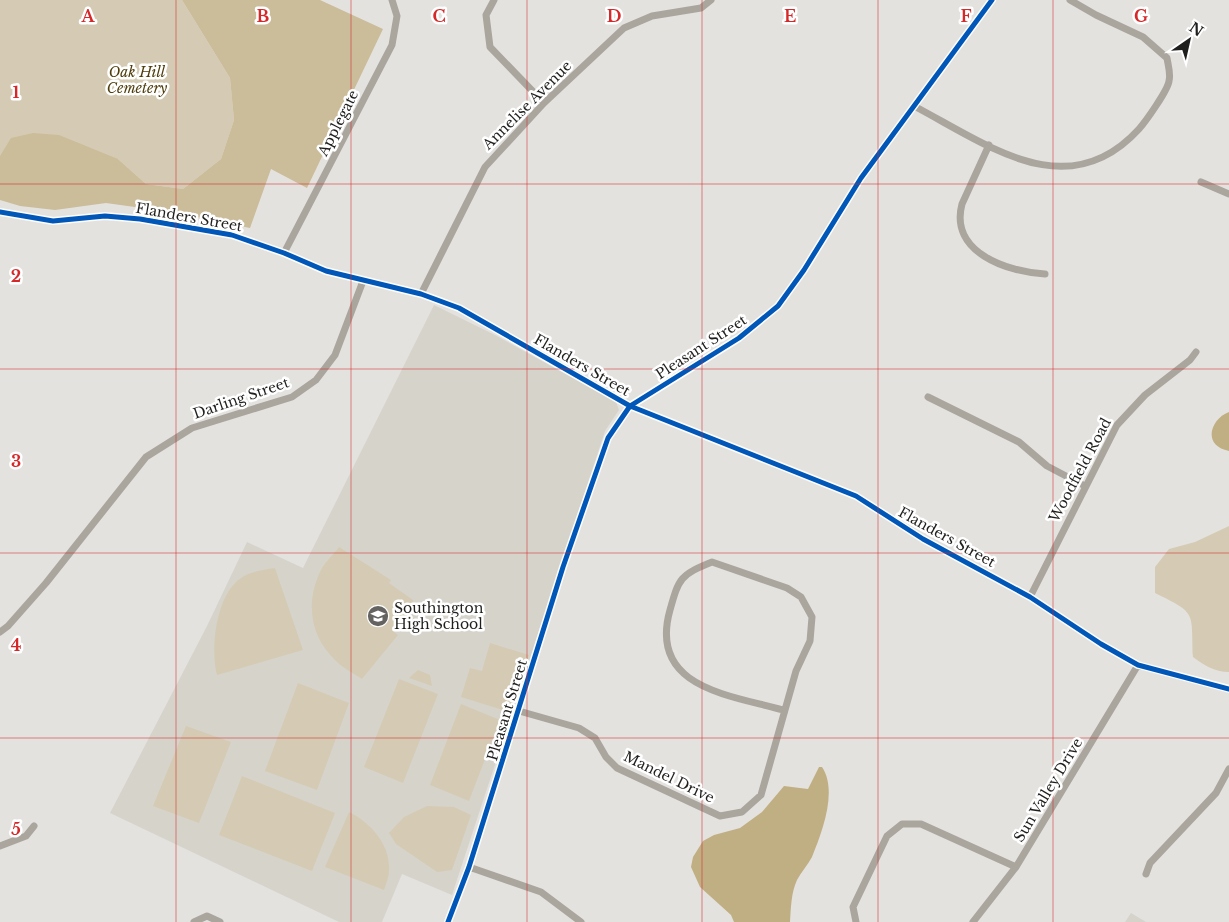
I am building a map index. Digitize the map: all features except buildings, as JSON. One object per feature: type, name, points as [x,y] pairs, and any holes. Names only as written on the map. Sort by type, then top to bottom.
[{"type":"street","name":"Applegate","points":[[284,253],[392,45],[397,16],[392,0]]},
{"type":"street","points":[[494,0],[486,16],[490,47],[544,103]]},
{"type":"street","name":"Annelise Avenue","points":[[421,294],[485,167],[544,103],[624,28],[652,16],[700,8],[711,0]]},
{"type":"street","name":"Pleasant Street","points":[[448,922],[469,867],[563,567],[608,438],[630,406],[739,338],[778,306],[804,270],[861,178],[991,0]]},
{"type":"street","points":[[914,106],[1005,153],[1046,167],[1076,167],[1104,158],[1125,145],[1147,121],[1170,81],[1167,58],[1143,37],[1096,15],[1070,0]]},
{"type":"street","points":[[989,145],[962,204],[961,230],[968,242],[992,262],[1027,273],[1045,274]]},
{"type":"street","points":[[1201,182],[1229,194]]},
{"type":"street","name":"Flanders Street","points":[[0,212],[53,221],[105,216],[140,219],[232,235],[284,253],[326,271],[421,294],[459,308],[630,406],[856,496],[923,538],[1030,597],[1101,644],[1138,665],[1229,689]]},
{"type":"street","name":"Darling Street","points":[[0,632],[8,626],[46,583],[146,457],[192,428],[292,397],[316,380],[335,355],[363,281]]},
{"type":"street","name":"Woodfield Road","points":[[1030,597],[1107,441],[1124,415],[1196,352]]},
{"type":"street","points":[[928,397],[1019,442],[1047,466],[1085,486]]},
{"type":"street","name":"Mandel Drive","points":[[519,711],[579,728],[595,738],[606,757],[617,768],[720,816],[742,812],[761,795],[783,710],[796,671],[810,641],[812,617],[801,596],[787,588],[712,562],[691,571],[678,582],[666,625],[668,650],[682,674],[700,686],[783,710]]},
{"type":"street","name":"Sun Valley Drive","points":[[973,922],[1016,867],[1138,665]]},
{"type":"street","points":[[1146,874],[1150,863],[1216,793],[1229,769]]},
{"type":"street","points":[[856,922],[853,907],[888,836],[902,824],[921,824],[1016,867]]},
{"type":"street","points":[[0,846],[26,836],[34,826]]},
{"type":"street","points":[[469,867],[541,892],[581,922]]},
{"type":"street","points":[[194,922],[198,918],[207,916],[220,922]]},
{"type":"shaded area","points":[[182,0],[320,0],[383,29],[307,188],[271,169],[250,228],[178,213],[106,203],[55,210],[20,206],[0,200],[0,156],[11,138],[33,133],[59,135],[118,159],[146,184],[183,189],[221,159],[234,120],[230,78]]},
{"type":"shaded area","name":"Southington High School","points":[[434,305],[495,335],[616,402],[619,410],[605,431],[452,895],[402,874],[382,922],[339,922],[110,813],[207,626],[247,542],[303,568]]},
{"type":"shaded area","points":[[1229,412],[1229,451],[1215,444],[1212,432],[1217,420]]},
{"type":"shaded area","points":[[819,767],[822,767],[827,777],[829,788],[827,812],[812,857],[795,885],[790,922],[734,922],[731,915],[700,887],[691,867],[693,857],[703,841],[714,835],[740,828],[762,812],[784,786],[808,789]]},
{"type":"shaded area","points":[[1131,913],[1146,922],[1125,922]]},
{"type":"green space","name":"Oak Hill Cemetery","points":[[0,0],[182,0],[230,78],[234,120],[221,159],[183,189],[146,184],[118,159],[0,156]]},
{"type":"green space","points":[[1229,526],[1229,672],[1224,672],[1205,665],[1193,657],[1192,631],[1189,616],[1179,606],[1155,593],[1155,567],[1169,549],[1195,542]]},
{"type":"green space","points":[[339,547],[391,580],[389,583],[413,600],[413,605],[394,632],[398,635],[362,679],[342,666],[327,651],[315,629],[312,617],[313,593],[317,580],[324,565]]},
{"type":"green space","points":[[275,568],[303,650],[217,675],[214,651],[215,637],[217,623],[226,597],[241,578],[257,571]]},
{"type":"green space","points":[[490,643],[529,655],[512,713],[461,697],[470,668],[482,671]]},
{"type":"green space","points":[[418,670],[430,675],[432,686],[409,678]]},
{"type":"green space","points":[[399,679],[438,694],[403,783],[364,767]]},
{"type":"green space","points":[[298,683],[349,703],[317,790],[265,771]]},
{"type":"green space","points":[[461,704],[500,720],[469,801],[430,785]]},
{"type":"green space","points":[[186,726],[231,742],[199,823],[153,806]]},
{"type":"green space","points":[[242,776],[335,813],[312,871],[219,835]]},
{"type":"green space","points":[[427,806],[454,807],[471,815],[452,870],[437,872],[396,844],[389,833],[404,817]]},
{"type":"green space","points":[[349,812],[371,828],[387,852],[389,871],[384,890],[325,867]]},
{"type":"cycle path","points":[[448,922],[469,867],[563,567],[608,438],[630,406],[739,338],[778,306],[804,270],[861,178],[992,0]]},
{"type":"cycle path","points":[[0,212],[53,221],[105,216],[140,219],[232,235],[284,253],[326,271],[421,294],[459,308],[630,406],[856,496],[923,539],[1030,597],[1101,644],[1138,665],[1229,689]]},
{"type":"place","name":"Southington High School","points":[[378,616]]}]
